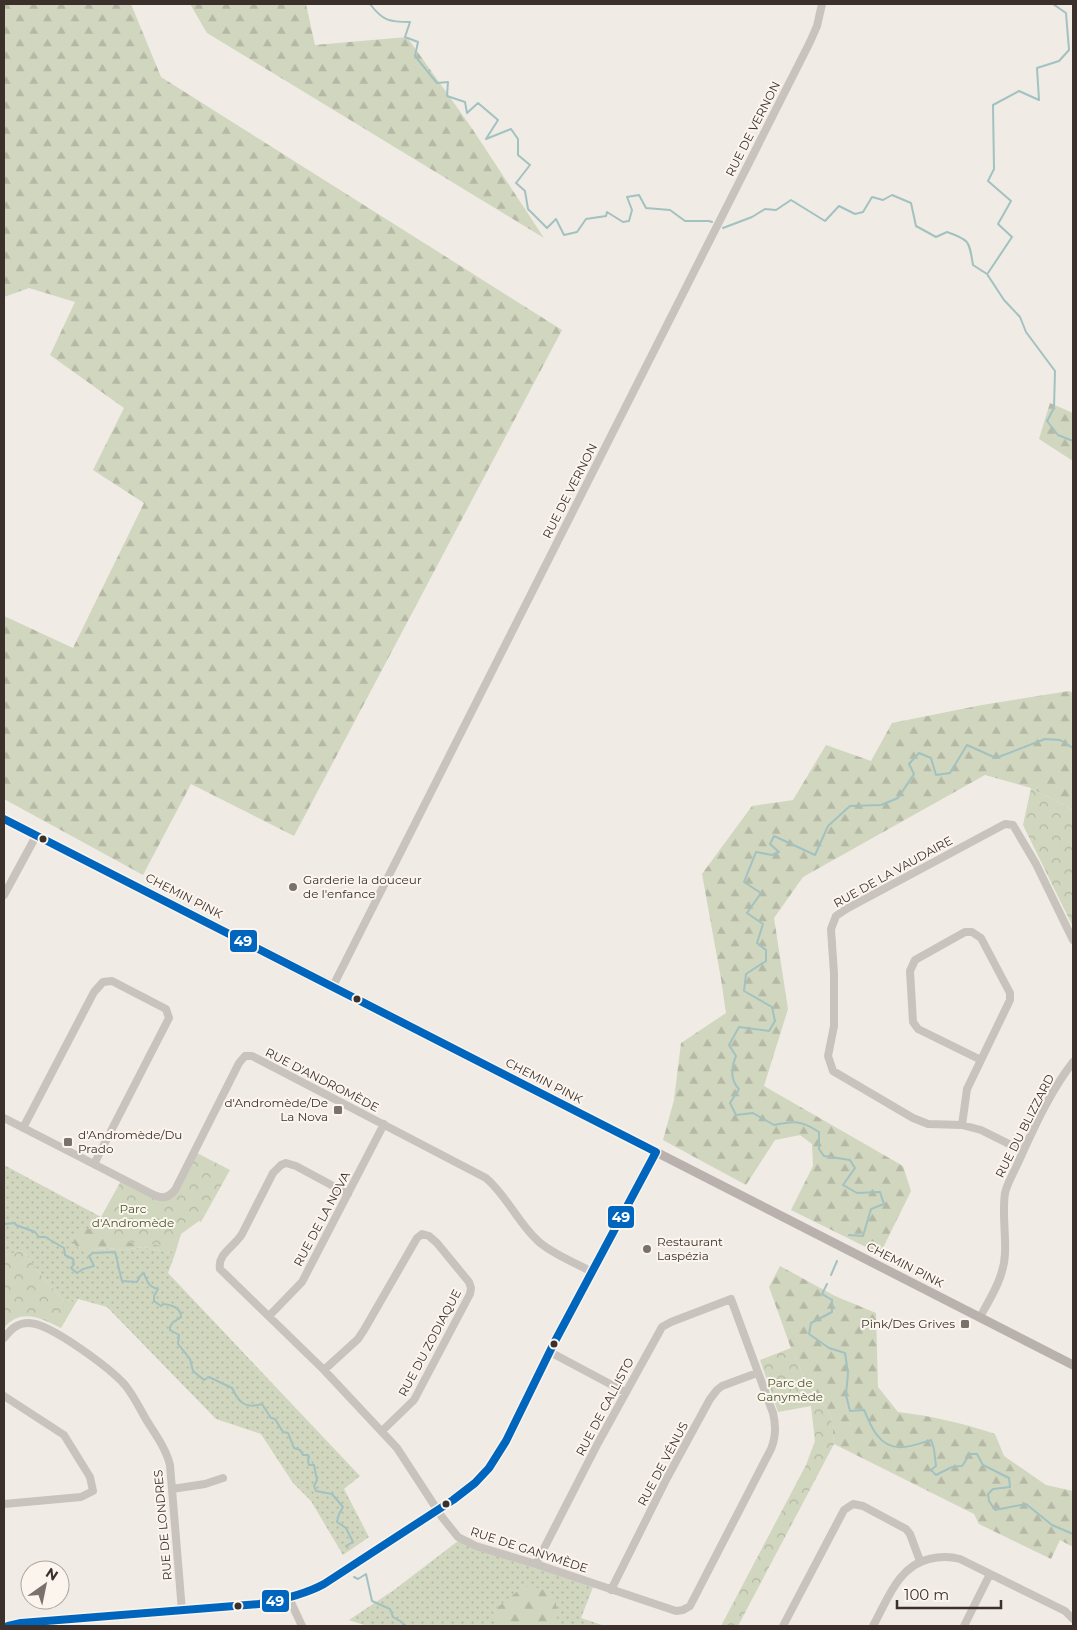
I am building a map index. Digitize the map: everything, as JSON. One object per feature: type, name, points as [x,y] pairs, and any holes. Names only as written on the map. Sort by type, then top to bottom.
[{"type":"main road","name":"CHEMIN PINK","points":[[4,819],[1073,1365]]},
{"type":"street","name":"RUE DE VERNON","points":[[333,986],[810,42],[817,26],[822,4]]},
{"type":"street","name":"RUE DE LA VAUDAIRE","points":[[1023,1151],[981,1130],[962,1125],[928,1124],[913,1118],[833,1071],[828,1056],[834,1026],[834,974],[830,929],[836,916],[848,908],[1005,824],[1013,825],[1026,846],[1073,940]]},
{"type":"street","points":[[4,895],[36,836]]},
{"type":"street","points":[[962,1125],[967,1089],[1010,1000],[1010,993],[981,938],[972,932],[965,932],[915,960],[910,971],[913,1022],[918,1029],[981,1060]]},
{"type":"street","points":[[23,1128],[94,992],[103,982],[112,981],[166,1009],[169,1018],[94,1164]]},
{"type":"street","name":"RUE D'ANDROMÈDE","points":[[4,1118],[154,1195],[164,1198],[171,1194],[195,1152],[240,1063],[245,1056],[252,1056],[486,1178],[537,1240],[546,1248],[592,1272]]},
{"type":"street","name":"RUE DU BLIZZARD","points":[[980,1317],[995,1289],[1003,1265],[1005,1254],[1005,1191],[1056,1084],[1072,1067]]},
{"type":"street","name":"RUE DE LA NOVA","points":[[268,1316],[302,1282],[384,1124]]},
{"type":"street","points":[[8,1626],[21,1623],[259,1604],[290,1598],[324,1584],[475,1483],[495,1460],[656,1152]]},
{"type":"street","name":"RUE DE GANYMÈDE","points":[[348,1194],[291,1164],[281,1165],[276,1168],[238,1241],[225,1253],[220,1261],[220,1270],[324,1370],[382,1431],[402,1454],[453,1532],[464,1542],[676,1611],[690,1606],[773,1443],[774,1419],[731,1298]]},
{"type":"street","name":"RUE DU ZODIAQUE","points":[[324,1370],[364,1330],[417,1238],[422,1234],[433,1239],[469,1282],[470,1294],[414,1400],[382,1431]]},
{"type":"street","name":"RUE DE CALLISTO","points":[[536,1564],[625,1392],[662,1327],[731,1298]]},
{"type":"street","name":"RUE DE LONDRES","points":[[4,1338],[19,1324],[36,1324],[71,1342],[116,1376],[131,1393],[166,1453],[170,1465],[182,1611]]},
{"type":"street","points":[[550,1352],[625,1392]]},
{"type":"street","name":"RUE DE VÉNUS","points":[[611,1590],[667,1478],[713,1394],[726,1384],[758,1373]]},
{"type":"street","points":[[4,1396],[64,1435],[90,1477],[92,1491],[80,1497],[4,1504]]},
{"type":"street","points":[[172,1489],[205,1484],[223,1478]]},
{"type":"street","points":[[783,1626],[844,1510],[853,1504],[862,1506],[906,1529],[910,1534],[920,1561]]},
{"type":"street","points":[[873,1626],[901,1576],[909,1567],[920,1561],[942,1556],[960,1559],[1065,1611],[1073,1618]]},
{"type":"street","points":[[964,1626],[990,1574]]},
{"type":"street","points":[[290,1598],[302,1626]]},
{"type":"green space","points":[[4,4],[131,4],[161,77],[562,330],[294,836],[191,784],[143,875],[4,799],[4,616],[73,648],[144,503],[93,470],[124,408],[50,355],[75,302],[29,288],[4,297]]},
{"type":"green space","points":[[190,4],[306,4],[315,45],[407,37],[471,127],[544,238],[207,33]]},
{"type":"green space","points":[[1050,403],[1073,413],[1073,461],[1039,439]]},
{"type":"green space","points":[[1069,691],[1073,693],[1073,810],[1031,788],[985,775],[803,877],[774,918],[788,1009],[764,1086],[903,1166],[911,1191],[880,1254],[791,1210],[813,1166],[812,1144],[800,1135],[775,1140],[746,1185],[663,1140],[674,1100],[681,1043],[726,1013],[702,874],[752,806],[793,800],[826,745],[871,761],[892,723],[982,705]]},
{"type":"green space","points":[[1031,788],[1073,810],[1073,927],[1023,825]]},
{"type":"green space","name":"Parc d'Andromède","points":[[195,1152],[230,1170],[201,1222],[199,1221],[181,1234],[172,1250],[146,1242],[112,1244],[103,1226],[101,1217],[122,1179],[168,1197]]},
{"type":"green space","points":[[4,1165],[101,1217],[103,1226],[94,1229],[79,1229],[88,1252],[107,1248],[125,1250],[143,1247],[175,1254],[168,1273],[360,1476],[344,1489],[369,1537],[343,1555],[311,1501],[293,1483],[261,1434],[216,1419],[107,1307],[78,1299],[64,1301],[44,1279],[23,1251],[4,1255]]},
{"type":"green space","points":[[103,1226],[181,1234],[175,1254],[143,1247],[125,1250],[96,1249],[88,1252],[81,1251],[71,1240],[72,1235],[79,1229],[94,1229]]},
{"type":"green space","points":[[23,1251],[44,1279],[64,1301],[78,1299],[61,1328],[46,1321],[24,1316],[17,1318],[4,1328],[4,1255]]},
{"type":"green space","points":[[780,1266],[835,1296],[876,1313],[878,1387],[898,1412],[947,1420],[995,1434],[1004,1456],[1046,1485],[1073,1491],[1073,1547],[1060,1540],[1051,1559],[979,1524],[974,1514],[834,1444],[831,1415],[808,1386],[791,1348],[769,1287]]},
{"type":"green space","name":"Parc de Ganymède","points":[[791,1348],[808,1386],[831,1415],[834,1444],[738,1626],[721,1626],[806,1465],[815,1441],[811,1406],[778,1412],[760,1360]]},
{"type":"green space","points":[[458,1541],[593,1587],[581,1618],[605,1626],[367,1626],[349,1620],[394,1590]]},
{"type":"green space","points":[[524,1586],[542,1589],[550,1599],[555,1599],[558,1615],[554,1626],[496,1626],[493,1611]]},
{"type":"waterway","points":[[370,4],[379,14],[387,19],[397,22],[410,22],[405,37],[418,42],[415,56],[437,83],[448,82],[447,96],[465,102],[467,113],[478,103],[498,120],[486,139],[511,129],[518,139],[518,155],[530,165],[516,183],[525,191],[528,209],[547,228],[556,219],[564,235],[577,232],[586,219],[606,216],[607,212],[623,222],[629,221],[632,210],[627,197],[639,195],[646,208],[670,210],[685,221],[712,222]]},
{"type":"waterway","points":[[988,273],[1012,237],[998,224],[1011,201],[988,181],[994,169],[993,105],[1019,91],[1039,100],[1037,68],[1059,61],[1069,50],[1066,13],[1053,4]]},
{"type":"waterway","points":[[723,228],[752,217],[765,209],[776,210],[791,200],[825,221],[839,206],[855,214],[863,212],[872,197],[883,200],[892,195],[911,203],[916,226],[936,237],[947,232],[967,242],[973,265],[987,274],[1004,300],[1020,317],[1026,332],[1055,371],[1054,408],[1047,421],[1058,435],[1073,441]]},
{"type":"waterway","points":[[849,1235],[863,1236],[871,1209],[884,1204],[880,1192],[857,1193],[843,1185],[855,1168],[850,1160],[824,1156],[819,1149],[819,1132],[813,1128],[797,1122],[774,1125],[753,1113],[736,1115],[730,1103],[739,1089],[734,1082],[732,1074],[736,1056],[729,1045],[739,1027],[769,1031],[775,1021],[772,1007],[744,991],[746,974],[766,961],[766,950],[757,943],[763,924],[747,913],[761,893],[744,882],[756,852],[772,855],[779,852],[770,844],[774,836],[815,855],[828,826],[850,806],[881,805],[898,798],[914,774],[909,764],[919,753],[931,758],[936,775],[950,773],[967,745],[996,758],[1045,739],[1060,740],[1073,748]]},
{"type":"waterway","points":[[4,1224],[15,1223],[35,1232],[39,1237],[45,1237],[64,1248],[65,1255],[73,1259],[74,1264],[71,1268],[77,1273],[94,1266],[89,1256],[93,1253],[115,1252],[122,1281],[137,1282],[144,1273],[149,1284],[158,1289],[154,1296],[154,1301],[161,1306],[164,1304],[173,1306],[181,1314],[181,1317],[172,1324],[170,1330],[179,1335],[178,1344],[190,1359],[193,1371],[204,1380],[209,1377],[232,1388],[237,1398],[243,1404],[251,1406],[262,1404],[283,1432],[288,1433],[294,1448],[300,1450],[303,1455],[308,1455],[309,1465],[314,1465],[317,1480],[314,1486],[316,1491],[332,1494],[343,1507],[337,1522],[346,1528],[353,1542],[346,1546]]},
{"type":"waterway","points":[[831,1275],[837,1261]]},
{"type":"waterway","points":[[827,1284],[822,1294],[832,1300],[832,1312],[811,1323],[809,1334],[829,1348],[845,1353],[848,1373],[846,1395],[850,1411],[864,1410],[875,1432],[889,1445],[903,1447],[931,1440],[936,1466],[931,1470],[936,1475],[952,1467],[962,1466],[970,1454],[977,1454],[983,1465],[1009,1478],[1010,1487],[993,1489],[988,1494],[989,1501],[995,1510],[1026,1504],[1052,1525],[1073,1534]]},
{"type":"waterway","points":[[354,1577],[358,1579],[366,1574],[372,1601],[390,1609],[393,1617],[406,1626]]},
{"type":"transit line","name":"49","points":[[4,819],[656,1152],[554,1343],[506,1441],[489,1468],[475,1483],[453,1500],[324,1584],[292,1597],[259,1604],[21,1623],[8,1626]]},
{"type":"place","name":"Garderie la douceur de l'enfance","points":[[293,887]]},
{"type":"place","name":"d'Andromède/De La Nova","points":[[338,1110]]},
{"type":"place","name":"d'Andromède/Du Prado","points":[[68,1142]]},
{"type":"place","name":"Restaurant Laspézia","points":[[647,1249]]},
{"type":"place","name":"Pink/Des Grives","points":[[965,1324]]}]
